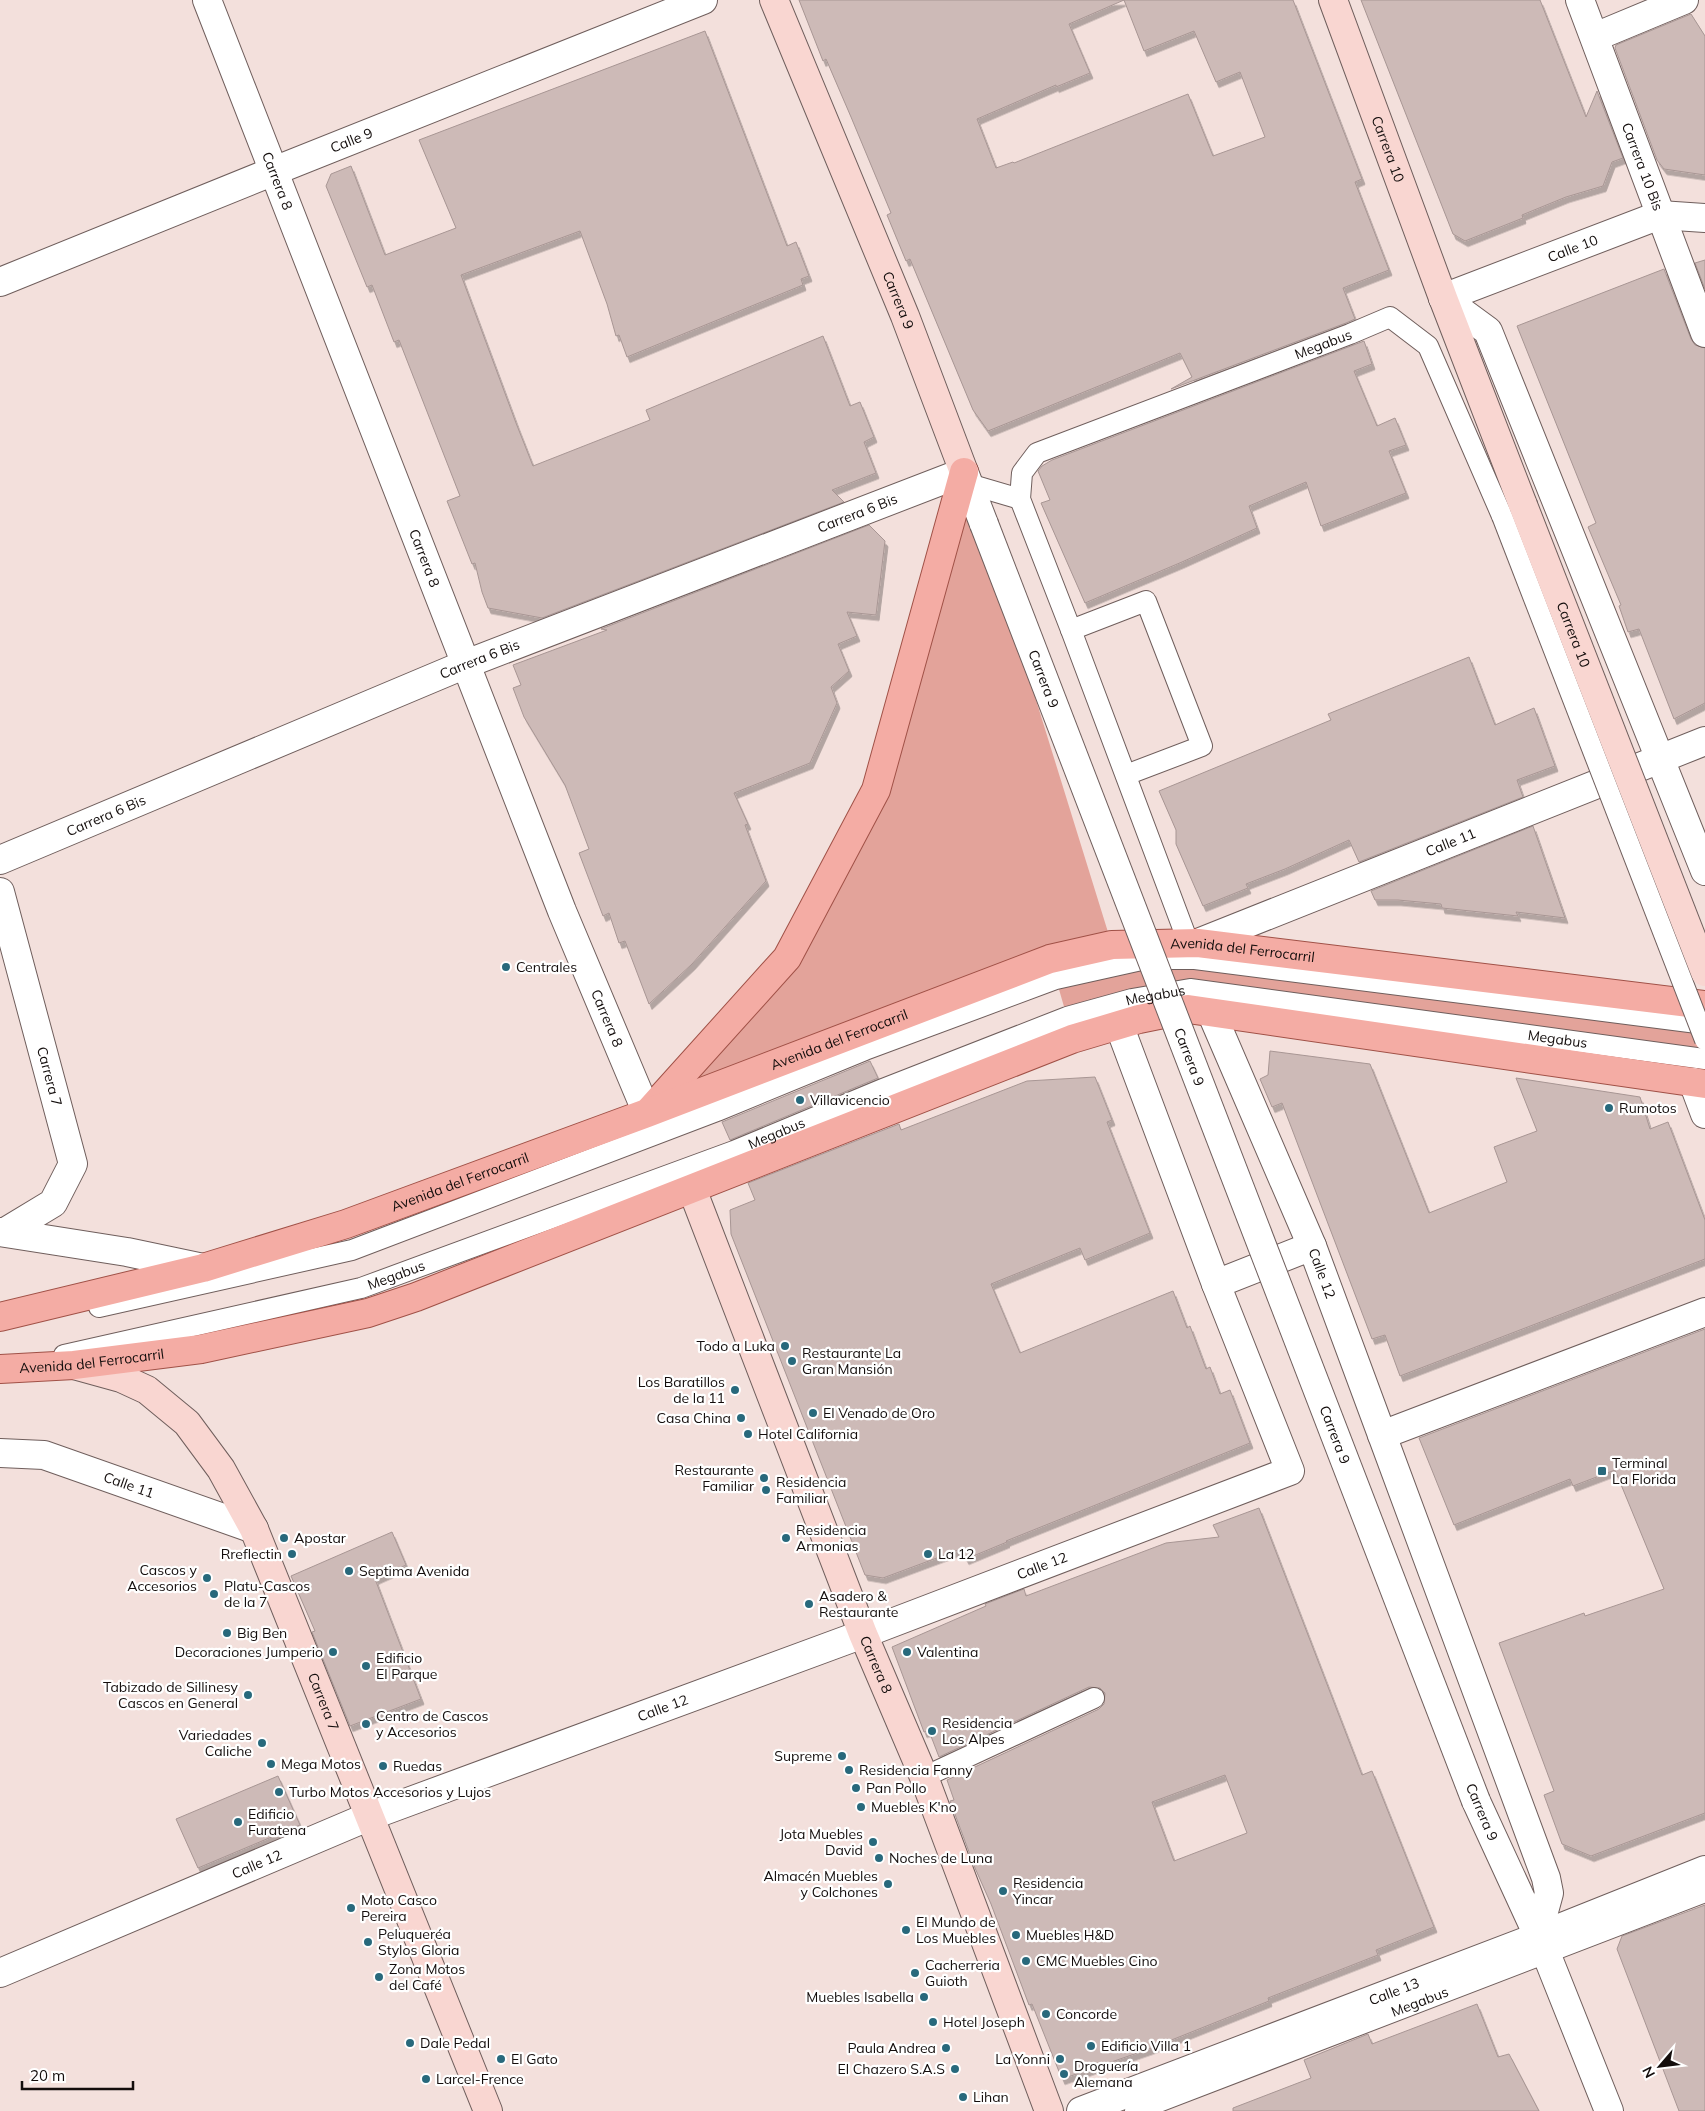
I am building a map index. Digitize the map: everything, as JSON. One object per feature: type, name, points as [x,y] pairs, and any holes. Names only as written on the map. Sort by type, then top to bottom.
[{"type":"main road","name":"Carrera 9","points":[[774,0],[905,316],[967,478]]},
{"type":"main road","name":"Carrera 10","points":[[1333,0],[1443,298],[1512,511],[1705,972]]},
{"type":"main road","points":[[647,1113],[787,958],[876,790],[967,478]]},
{"type":"main road","name":"Avenida del Ferrocarril","points":[[0,1317],[203,1268],[346,1224],[647,1113],[1050,960],[1112,945],[1194,948],[1705,1005]]},
{"type":"main road","name":"Avenida del Ferrocarril","points":[[2,1369],[74,1365],[201,1349],[368,1313],[416,1297],[1072,1039],[1119,1025],[1188,1009],[1699,1083]]},
{"type":"main road","name":"Carrera 8","points":[[692,1189],[863,1634],[924,1777],[1050,2111]]},
{"type":"main road","name":"Carrera 7","points":[[74,1365],[121,1378],[147,1390],[187,1423],[221,1468],[254,1529],[488,2111]]},
{"type":"street","name":"Carrera 8","points":[[207,0],[562,911],[647,1113]]},
{"type":"street","name":"Calle 9","points":[[0,282],[274,170],[703,0]]},
{"type":"street","name":"Carrera 10 Bis","points":[[1580,0],[1705,333]]},
{"type":"street","points":[[1595,37],[1684,0]]},
{"type":"street","name":"Calle 10","points":[[1443,298],[1660,215],[1705,218]]},
{"type":"street","points":[[1443,298],[1488,331],[1705,871]]},
{"type":"street","name":"Carrera 9","points":[[967,478],[1476,1800],[1542,1945],[1609,2111]]},
{"type":"street","name":"Carrera 6 Bis","points":[[0,860],[466,664],[967,478]]},
{"type":"street","name":"Calle 11","points":[[1194,948],[1705,741]]},
{"type":"street","name":"Carrera 7","points":[[0,892],[74,1164],[53,1203],[2,1232]]},
{"type":"street","points":[[1211,1012],[1312,1246]]},
{"type":"street","points":[[1119,1025],[1216,1284]]},
{"type":"street","points":[[1699,1083],[1705,1114]]},
{"type":"street","points":[[2,1232],[127,1252],[203,1268]]},
{"type":"street","name":"Calle 12","points":[[0,1973],[370,1816],[863,1634],[1290,1471],[1216,1284],[1312,1246],[1546,1878],[1548,1893],[1542,1945]]},
{"type":"street","points":[[1382,1435],[1705,1312]]},
{"type":"street","name":"Calle 11","points":[[0,1452],[44,1455],[254,1529]]},
{"type":"street","name":"Calle 13","points":[[1081,2111],[1542,1945],[1705,1870]]},
{"type":"lane","name":"Megabus","points":[[1194,948],[1020,499],[1022,473],[1037,453],[1390,318],[1428,346],[1512,511],[1705,1040]]},
{"type":"lane","points":[[967,478],[1020,499]]},
{"type":"lane","points":[[1071,630],[1146,601],[1202,746],[1126,775]]},
{"type":"lane","points":[[0,1317],[98,1307],[352,1250],[717,1111],[865,1050],[1056,979],[1194,948],[1705,1024]]},
{"type":"lane","name":"Megabus","points":[[2,1369],[361,1288],[734,1151],[883,1089],[1068,1017],[1132,999],[1190,989],[1705,1059]]},
{"type":"lane","points":[[924,1777],[1094,1698]]},
{"type":"lane","name":"Megabus","points":[[1135,2111],[1542,1945],[1705,1892]]},
{"type":"shaded area","points":[[969,484],[1112,945],[647,1113],[787,958],[876,791]]},
{"type":"shaded area","points":[[1146,959],[1705,1024],[1705,1059],[1217,992],[1067,1017],[1056,979]]},
{"type":"building","points":[[799,0],[1124,0],[1293,0],[1362,179],[1355,182],[1389,270],[1343,288],[1355,319],[1346,323],[1171,389],[1192,377],[1180,353],[988,431],[973,410],[910,259],[906,261],[887,215],[891,213],[826,59],[823,61]],"holes":[[[1124,0],[1144,51],[1194,31],[1216,82],[1240,72],[1265,137],[1213,156],[1188,94],[1014,163],[996,168],[977,119],[1056,85],[1056,87],[1090,73],[1069,24]]]},
{"type":"building","points":[[1361,0],[1540,0],[1586,117],[1597,91],[1623,158],[1612,162],[1603,186],[1566,197],[1522,215],[1523,218],[1465,241],[1453,234]]},
{"type":"building","points":[[1691,14],[1705,36],[1705,175],[1664,169],[1657,160],[1615,48],[1616,45]]},
{"type":"building","points":[[705,31],[787,246],[796,242],[809,276],[801,279],[803,285],[627,357],[619,335],[616,336],[607,304],[580,231],[461,275],[516,423],[533,466],[650,420],[646,410],[823,336],[850,406],[860,402],[874,437],[864,442],[876,473],[832,490],[844,502],[542,618],[488,608],[475,563],[472,564],[447,501],[460,496],[399,340],[394,342],[372,285],[367,287],[326,186],[331,174],[351,166],[385,255],[456,228],[419,140]]},
{"type":"building","points":[[1705,260],[1705,289],[1695,263]]},
{"type":"building","points":[[1664,269],[1691,339],[1695,345],[1705,348],[1705,703],[1674,719],[1639,629],[1628,632],[1619,606],[1621,605],[1588,527],[1596,523],[1517,326]]},
{"type":"building","points":[[1364,341],[1372,364],[1354,371],[1377,426],[1395,418],[1406,445],[1389,451],[1406,493],[1321,526],[1306,482],[1249,506],[1257,528],[1085,603],[1041,503],[1050,500],[1038,471],[1042,466],[1052,460]]},
{"type":"building","points":[[869,525],[885,541],[876,615],[847,612],[857,636],[838,644],[849,671],[831,687],[837,703],[810,763],[734,793],[748,824],[745,825],[766,881],[692,964],[649,1004],[625,941],[619,943],[609,913],[603,916],[579,853],[589,849],[565,785],[524,717],[513,688],[521,685],[513,665],[607,630],[601,629]]},
{"type":"building","points":[[1469,657],[1495,725],[1534,708],[1555,766],[1517,780],[1523,797],[1359,862],[1349,840],[1285,869],[1246,884],[1248,888],[1203,906],[1176,844],[1176,830],[1159,791],[1331,720],[1328,714]]},
{"type":"building","points":[[1533,826],[1565,918],[1516,912],[1518,916],[1442,908],[1441,904],[1375,900],[1371,891]]},
{"type":"building","points":[[1270,1051],[1370,1064],[1429,1213],[1507,1182],[1494,1147],[1537,1131],[1516,1078],[1640,1097],[1650,1129],[1668,1122],[1705,1220],[1705,1259],[1400,1376],[1385,1335],[1372,1339],[1282,1103],[1272,1107],[1260,1079],[1268,1075]]},
{"type":"building","points":[[870,1061],[878,1078],[730,1140],[722,1122]]},
{"type":"building","points":[[1095,1077],[1112,1120],[1107,1122],[1150,1233],[1085,1260],[1080,1248],[991,1284],[1020,1353],[1173,1291],[1187,1328],[1190,1326],[1206,1369],[1210,1367],[1220,1394],[1230,1390],[1250,1443],[1006,1541],[966,1559],[961,1549],[883,1578],[865,1575],[731,1234],[730,1210],[755,1200],[748,1183],[899,1124],[901,1130],[1027,1081]]},
{"type":"building","points":[[1705,1329],[1705,1813],[1591,1856],[1562,1844],[1544,1795],[1554,1791],[1499,1643],[1584,1613],[1585,1616],[1664,1589],[1615,1470],[1573,1486],[1570,1479],[1454,1525],[1419,1438]]},
{"type":"building","points":[[1259,1508],[1362,1775],[1372,1771],[1434,1927],[1376,1950],[1378,1955],[1268,1998],[1269,2001],[1149,2049],[1062,2079],[1032,2004],[1029,2005],[991,1904],[975,1868],[950,1801],[954,1800],[947,1780],[1099,1709],[1104,1704],[1105,1693],[1100,1688],[1089,1687],[939,1757],[929,1731],[924,1732],[892,1647],[986,1606],[985,1604],[1024,1589],[1026,1596],[1166,1543],[1219,1537],[1213,1525]],"holes":[[[1225,1775],[1247,1833],[1174,1861],[1152,1802]]]},
{"type":"building","points":[[392,1532],[406,1565],[375,1579],[421,1699],[350,1726],[312,1632],[315,1631],[291,1576]]},
{"type":"building","name":"Edificio Furatena","points":[[278,1776],[300,1825],[198,1868],[176,1819]]},
{"type":"building","points":[[1705,1905],[1705,2111],[1679,2111],[1617,1949],[1622,1936]]},
{"type":"building","points":[[1477,2004],[1498,2057],[1509,2054],[1539,2111],[1233,2111],[1233,2108],[1311,2078],[1304,2060],[1368,2034],[1372,2044]]},
{"type":"place","name":"Centrales","points":[[506,967]]},
{"type":"place","name":"Villavicencio","points":[[800,1100]]},
{"type":"place","name":"Rumotos","points":[[1609,1108]]},
{"type":"place","name":"Todo a Luka","points":[[785,1346]]},
{"type":"place","name":"Restaurante La Gran Mansión","points":[[792,1361]]},
{"type":"place","name":"Los Baratillos de la 11","points":[[735,1390]]},
{"type":"place","name":"El Venado de Oro","points":[[813,1413]]},
{"type":"place","name":"Casa China","points":[[741,1418]]},
{"type":"place","name":"Hotel California","points":[[748,1434]]},
{"type":"place","name":"Terminal La Florida","points":[[1602,1471]]},
{"type":"place","name":"Restaurante Familiar","points":[[764,1478]]},
{"type":"place","name":"Residencia Familiar","points":[[766,1490]]},
{"type":"place","name":"Apostar","points":[[284,1538]]},
{"type":"place","name":"Residencia Armonias","points":[[786,1538]]},
{"type":"place","name":"Rreflectin","points":[[292,1554]]},
{"type":"place","name":"La 12","points":[[928,1554]]},
{"type":"place","name":"Septima Avenida","points":[[349,1571]]},
{"type":"place","name":"Cascos y Accesorios","points":[[207,1578]]},
{"type":"place","name":"Platu-Cascos de la 7","points":[[214,1594]]},
{"type":"place","name":"Asadero & Restaurante","points":[[809,1604]]},
{"type":"place","name":"Big Ben","points":[[227,1633]]},
{"type":"place","name":"Decoraciones Jumperio","points":[[333,1652]]},
{"type":"place","name":"Valentina","points":[[907,1652]]},
{"type":"place","name":"Edificio El Parque","points":[[366,1666]]},
{"type":"place","name":"Tabizado de Sillinesy Cascos en General","points":[[248,1695]]},
{"type":"place","name":"Centro de Cascos y Accesorios","points":[[366,1724]]},
{"type":"place","name":"Residencia Los Alpes","points":[[932,1731]]},
{"type":"place","name":"Variedades Caliche","points":[[262,1743]]},
{"type":"place","name":"Supreme","points":[[842,1756]]},
{"type":"place","name":"Mega Motos","points":[[271,1764]]},
{"type":"place","name":"Ruedas","points":[[383,1766]]},
{"type":"place","name":"Residencia Fanny","points":[[849,1770]]},
{"type":"place","name":"Pan Pollo","points":[[856,1788]]},
{"type":"place","name":"Turbo Motos Accesorios y Lujos","points":[[279,1792]]},
{"type":"place","name":"Muebles K'no","points":[[861,1807]]},
{"type":"place","name":"Edificio Furatena","points":[[238,1822]]},
{"type":"place","name":"Jota Muebles David","points":[[873,1842]]},
{"type":"place","name":"Noches de Luna","points":[[879,1858]]},
{"type":"place","name":"Almacén Muebles y Colchones","points":[[888,1884]]},
{"type":"place","name":"Residencia Yincar","points":[[1003,1891]]},
{"type":"place","name":"Moto Casco Pereira","points":[[351,1908]]},
{"type":"place","name":"El Mundo de Los Muebles","points":[[906,1930]]},
{"type":"place","name":"Muebles H&D","points":[[1016,1935]]},
{"type":"place","name":"Peluqueréa Stylos Gloria","points":[[368,1942]]},
{"type":"place","name":"CMC Muebles Cino","points":[[1026,1961]]},
{"type":"place","name":"Cacherreria Guioth","points":[[915,1973]]},
{"type":"place","name":"Zona Motos del Café","points":[[379,1977]]},
{"type":"place","name":"Muebles Isabella","points":[[924,1997]]},
{"type":"place","name":"Concorde","points":[[1046,2014]]},
{"type":"place","name":"Hotel Joseph","points":[[933,2022]]},
{"type":"place","name":"Dale Pedal","points":[[410,2043]]},
{"type":"place","name":"Edificio Villa 1","points":[[1091,2046]]},
{"type":"place","name":"Paula Andrea","points":[[946,2048]]},
{"type":"place","name":"El Gato","points":[[501,2059]]},
{"type":"place","name":"La Yonni","points":[[1060,2059]]},
{"type":"place","name":"El Chazero S.A.S","points":[[955,2069]]},
{"type":"place","name":"Droguería Alemana","points":[[1064,2074]]},
{"type":"place","name":"Larcel-Frence","points":[[426,2079]]},
{"type":"place","name":"Lihan","points":[[963,2097]]}]
